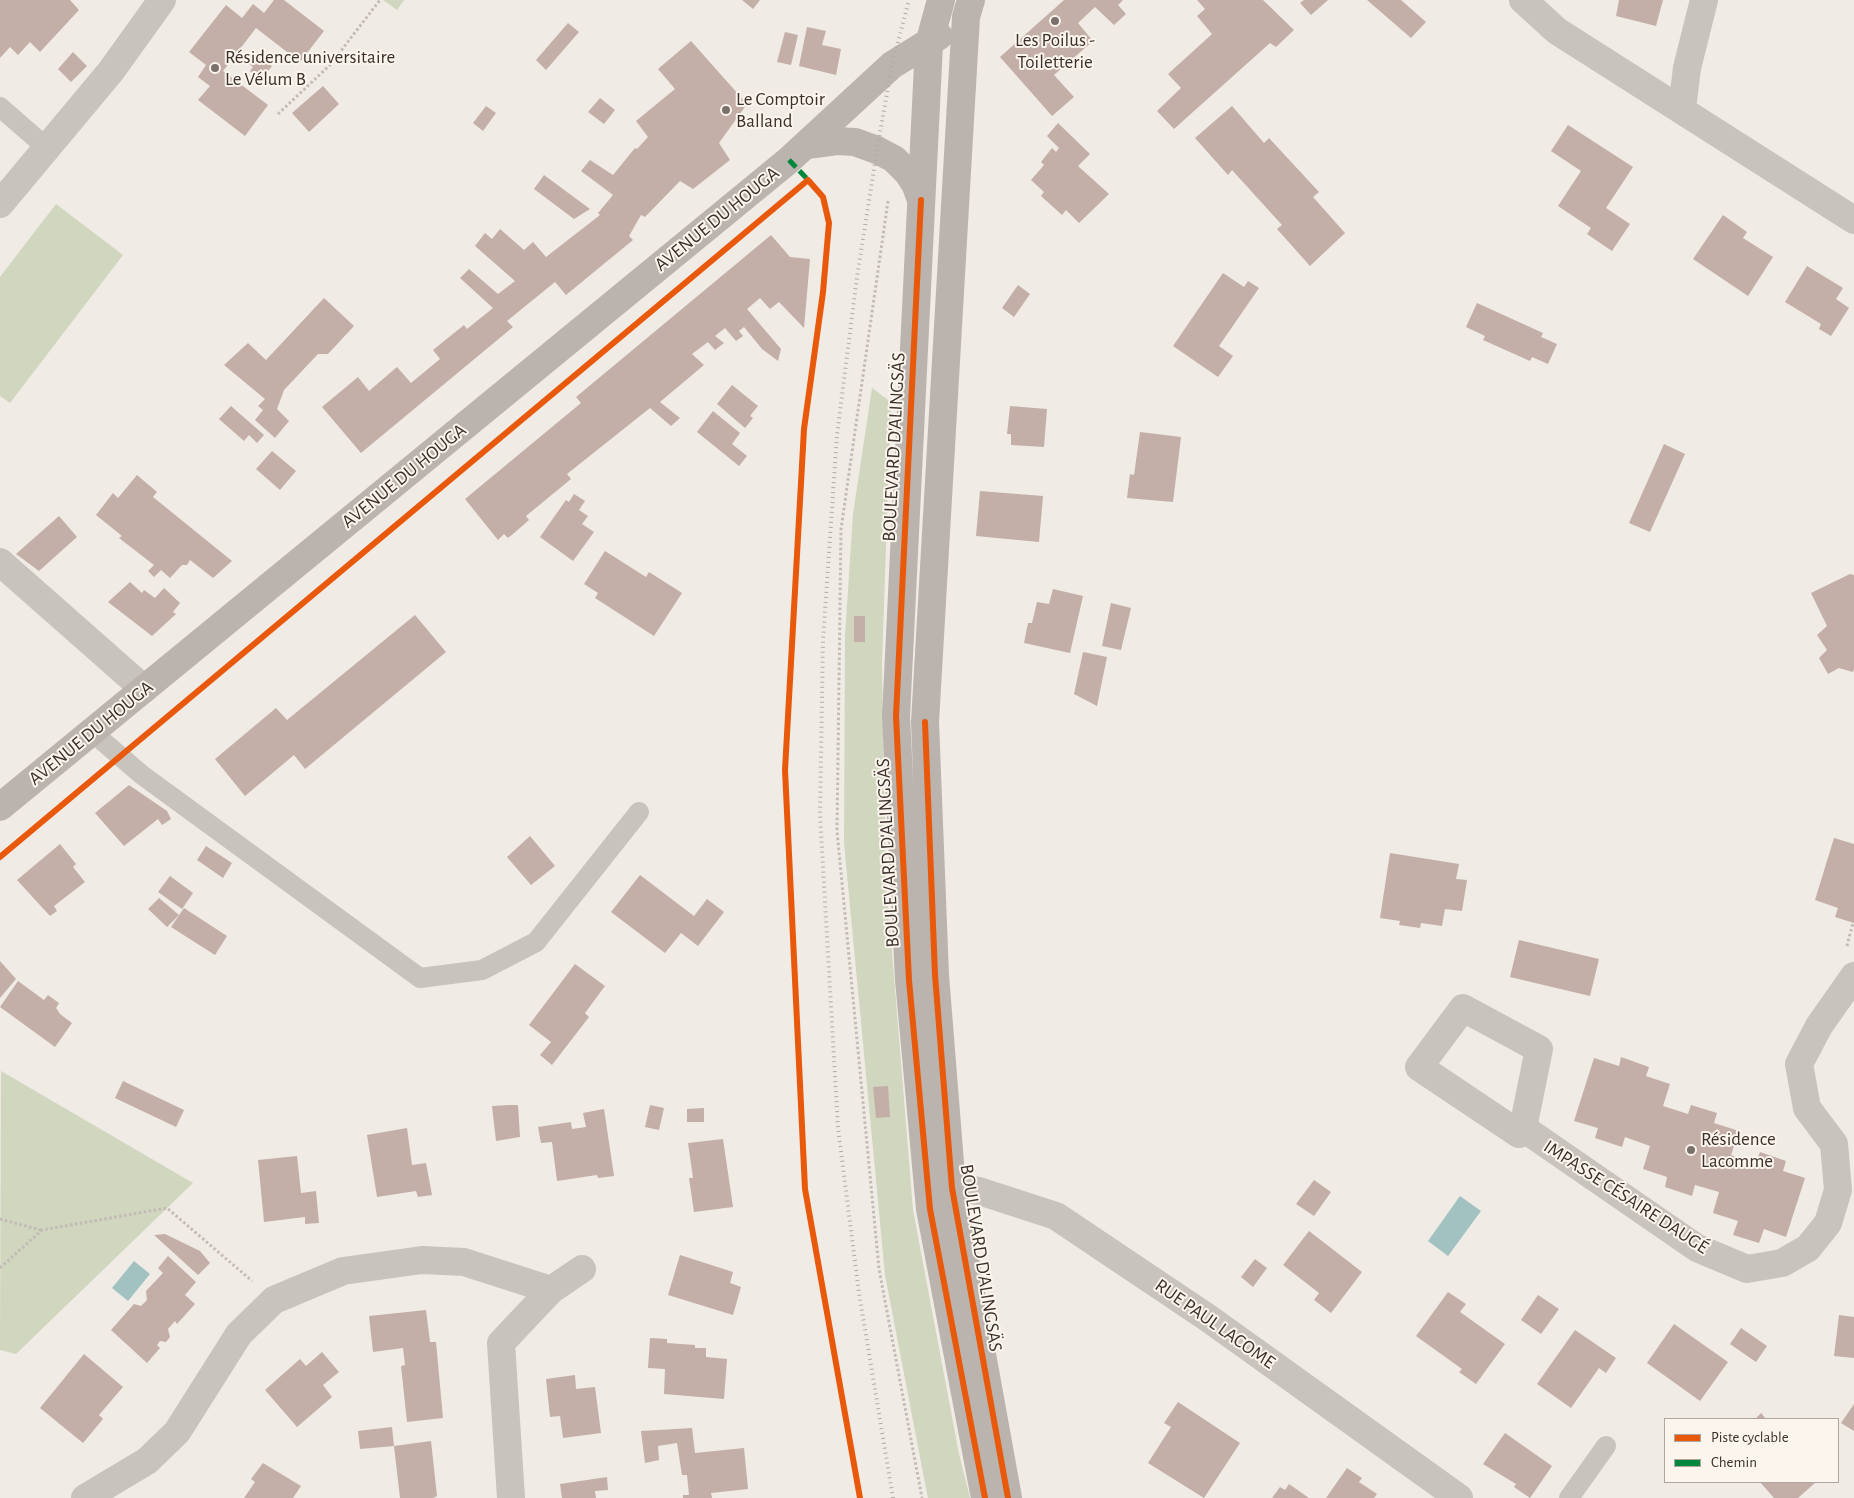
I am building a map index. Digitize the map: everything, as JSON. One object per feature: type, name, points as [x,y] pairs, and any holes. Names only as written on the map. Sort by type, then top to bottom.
[{"type":"main road","name":"BOULEVARD D'ALINGSÄS","points":[[941,0],[929,44],[896,716],[907,950],[930,1209],[985,1498]]},
{"type":"main road","name":"AVENUE DU HOUGA","points":[[0,807],[807,145],[892,65],[929,44],[969,9],[988,0]]},
{"type":"main road","name":"BOULEVARD D'ALINGSÄS","points":[[969,9],[925,722],[935,975],[952,1188],[1008,1498]]},
{"type":"main road","points":[[807,145],[838,141],[855,142],[877,150],[894,159],[908,173],[916,186],[921,200]]},
{"type":"street","points":[[0,204],[111,71],[162,0]]},
{"type":"street","points":[[1523,0],[1557,31],[1854,220]]},
{"type":"street","points":[[1682,109],[1687,68],[1704,0]]},
{"type":"street","points":[[0,562],[144,689]]},
{"type":"street","name":"IMPASSE CÉSAIRE DAUGÉ","points":[[1523,1128],[1697,1248],[1747,1269],[1782,1264],[1808,1248],[1828,1223],[1838,1190],[1834,1144],[1807,1108],[1798,1064],[1819,1026],[1854,976]]},
{"type":"street","name":"IMPASSE CÉSAIRE DAUGÉ","points":[[1463,1008],[1539,1049],[1523,1128],[1519,1134],[1419,1067],[1463,1008]]},
{"type":"street","name":"RUE PAUL LACOME","points":[[952,1188],[979,1191],[1056,1216],[1208,1318],[1459,1498]]},
{"type":"street","points":[[85,1498],[147,1461],[177,1432],[239,1334],[274,1300],[342,1271],[422,1260],[464,1262],[551,1290]]},
{"type":"street","points":[[511,1498],[501,1342],[551,1290],[582,1269]]},
{"type":"lane","points":[[0,107],[46,148]]},
{"type":"lane","points":[[92,732],[142,775],[420,978],[482,970],[536,942],[639,812]]},
{"type":"lane","points":[[1569,1498],[1606,1446]]},
{"type":"path","points":[[278,114],[330,65],[380,0]]},
{"type":"path","points":[[1853,923],[1846,945],[1854,949]]},
{"type":"path","points":[[0,1220],[42,1230],[166,1208],[274,1300]]},
{"type":"path","points":[[0,1268],[42,1230]]},
{"type":"green space","points":[[383,0],[404,0],[397,10]]},
{"type":"green space","points":[[56,204],[123,255],[10,403],[0,396],[0,277]]},
{"type":"green space","points":[[872,388],[891,402],[882,664],[886,878],[913,1210],[959,1454],[970,1498],[928,1498],[925,1483],[885,1275],[844,843],[845,636],[853,514]]},
{"type":"green space","points":[[1,1071],[193,1183],[16,1354],[0,1350]]},
{"type":"water","points":[[1460,1196],[1481,1211],[1448,1256],[1428,1241]]},
{"type":"water","points":[[134,1261],[150,1274],[128,1301],[112,1288]]},
{"type":"building","points":[[0,0],[70,0],[79,10],[40,52],[30,42],[18,55],[10,47],[0,58]]},
{"type":"building","name":"Résidence universitaire Le Vélum B","points":[[274,0],[284,0],[324,31],[300,62],[256,28],[223,71],[268,105],[245,136],[198,100],[210,86],[198,77],[206,65],[189,52],[226,5],[242,18],[253,4],[264,13]]},
{"type":"building","points":[[742,0],[760,0],[753,9]]},
{"type":"building","points":[[1064,0],[1123,0],[1118,5],[1126,14],[1114,25],[1095,7],[1078,23],[1093,41],[1054,75],[1074,97],[1052,116],[1000,57]]},
{"type":"building","points":[[1197,0],[1263,0],[1294,30],[1276,47],[1270,43],[1174,129],[1157,111],[1181,88],[1168,74],[1212,34],[1197,16],[1205,9]]},
{"type":"building","points":[[1304,0],[1328,0],[1311,15],[1300,3]]},
{"type":"building","points":[[1367,0],[1401,0],[1426,22],[1411,38]]},
{"type":"building","points":[[1619,0],[1663,0],[1656,26],[1616,16]]},
{"type":"building","points":[[568,23],[579,32],[546,70],[536,60]]},
{"type":"building","points":[[807,27],[826,31],[822,45],[841,49],[836,75],[799,66]]},
{"type":"building","points":[[785,32],[798,35],[791,65],[777,62]]},
{"type":"building","points":[[691,41],[747,104],[719,143],[730,160],[693,189],[680,181],[645,217],[641,215],[629,236],[633,240],[566,295],[555,282],[507,321],[513,327],[361,453],[322,407],[358,377],[369,391],[397,367],[411,383],[440,359],[433,350],[464,325],[467,329],[493,308],[460,278],[469,269],[498,294],[515,281],[475,246],[485,233],[492,239],[500,229],[524,250],[533,242],[546,257],[600,215],[598,213],[613,195],[581,171],[590,160],[613,175],[635,148],[637,149],[648,137],[636,121],[675,89],[658,69]]},
{"type":"building","points":[[73,52],[87,66],[71,82],[58,69]]},
{"type":"building","points":[[263,54],[271,60],[269,64],[272,66],[265,75],[262,73],[258,78],[250,71],[253,67],[249,64],[257,55],[260,58]]},
{"type":"building","points":[[323,86],[339,104],[309,132],[292,113]]},
{"type":"building","points":[[600,98],[615,110],[604,124],[588,112]]},
{"type":"building","points":[[486,106],[496,113],[483,131],[473,123]]},
{"type":"building","points":[[1232,106],[1264,143],[1269,138],[1319,192],[1313,197],[1345,233],[1310,266],[1277,229],[1282,225],[1232,170],[1228,175],[1195,138]]},
{"type":"building","points":[[1058,123],[1090,154],[1078,166],[1109,194],[1079,223],[1066,210],[1062,215],[1041,196],[1044,192],[1031,180],[1044,165],[1041,162],[1052,148],[1056,152],[1059,148],[1047,136]]},
{"type":"building","points":[[1568,125],[1633,167],[1606,208],[1630,224],[1612,251],[1587,234],[1591,228],[1558,206],[1581,171],[1551,151]]},
{"type":"building","points":[[544,175],[590,209],[574,219],[534,189]]},
{"type":"building","points":[[1723,215],[1747,232],[1743,238],[1773,257],[1748,296],[1693,259]]},
{"type":"building","points":[[771,235],[790,257],[810,259],[804,328],[779,302],[770,309],[760,298],[747,309],[781,349],[778,361],[762,349],[744,327],[739,331],[743,336],[736,341],[725,328],[715,336],[724,343],[715,350],[708,342],[692,354],[704,365],[660,402],[680,418],[671,426],[650,408],[567,474],[571,479],[526,516],[529,520],[513,534],[508,538],[504,534],[498,540],[465,499],[581,403],[576,397]]},
{"type":"building","points":[[1807,266],[1843,288],[1836,299],[1849,308],[1831,336],[1819,329],[1821,324],[1785,302]]},
{"type":"building","points":[[1223,273],[1244,287],[1248,281],[1259,288],[1219,346],[1233,356],[1218,377],[1173,346]]},
{"type":"building","points":[[1018,285],[1030,294],[1014,317],[1002,308]]},
{"type":"building","points":[[324,298],[354,326],[328,354],[318,354],[284,390],[277,409],[289,421],[275,438],[255,420],[263,410],[258,406],[265,399],[224,365],[248,343],[266,360]]},
{"type":"building","points":[[1477,303],[1543,333],[1541,337],[1557,344],[1548,364],[1532,357],[1530,361],[1483,340],[1485,336],[1466,327]]},
{"type":"building","points":[[732,385],[758,406],[750,416],[753,418],[745,428],[717,404]]},
{"type":"building","points":[[231,406],[264,435],[257,443],[249,435],[244,441],[219,419]]},
{"type":"building","points":[[1010,406],[1047,409],[1044,447],[1011,445],[1011,434],[1007,434]]},
{"type":"building","points":[[713,411],[740,433],[732,444],[747,456],[739,466],[697,432]]},
{"type":"building","points":[[1140,432],[1181,437],[1173,502],[1127,498],[1130,474],[1134,475]]},
{"type":"building","points":[[1664,444],[1685,454],[1650,532],[1629,523]]},
{"type":"building","points":[[272,451],[296,471],[280,490],[256,469]]},
{"type":"building","points":[[137,475],[157,492],[153,497],[232,561],[213,578],[190,560],[187,565],[182,565],[170,578],[161,570],[154,577],[148,571],[154,565],[119,538],[122,536],[96,515],[113,493],[118,498]]},
{"type":"building","points":[[980,491],[1043,496],[1039,542],[976,536]]},
{"type":"building","points":[[574,494],[585,501],[579,510],[588,516],[582,524],[594,532],[573,561],[540,537],[566,500],[569,502]]},
{"type":"building","points":[[59,516],[77,537],[39,571],[16,554]]},
{"type":"building","points":[[605,551],[646,577],[649,572],[682,593],[654,636],[595,598],[598,593],[584,584]]},
{"type":"building","points":[[1850,574],[1854,575],[1854,669],[1853,672],[1839,668],[1828,674],[1819,658],[1827,650],[1817,635],[1827,626],[1811,593]]},
{"type":"building","points":[[130,582],[142,593],[144,590],[155,598],[164,588],[180,603],[173,612],[176,614],[152,636],[108,602]]},
{"type":"building","points":[[1053,589],[1083,596],[1070,653],[1024,643],[1028,623],[1032,623],[1037,602],[1049,604]]},
{"type":"building","points":[[1111,603],[1131,608],[1121,650],[1102,646]]},
{"type":"building","points":[[415,615],[446,652],[305,769],[294,755],[245,796],[215,759],[276,708],[287,720]]},
{"type":"building","points":[[854,616],[865,616],[865,642],[854,642]]},
{"type":"building","points":[[1083,652],[1107,657],[1097,706],[1074,694]]},
{"type":"building","points":[[129,785],[167,811],[171,819],[162,825],[158,819],[124,846],[95,813]]},
{"type":"building","points":[[530,836],[555,866],[531,885],[507,857]]},
{"type":"building","points":[[1834,838],[1854,844],[1854,923],[1835,917],[1838,908],[1815,900]]},
{"type":"building","points":[[60,844],[76,864],[73,867],[85,882],[54,906],[57,911],[50,916],[17,880]]},
{"type":"building","points":[[206,846],[232,863],[223,878],[197,860]]},
{"type":"building","points":[[1390,853],[1459,864],[1456,879],[1467,880],[1462,911],[1445,909],[1442,926],[1421,923],[1420,928],[1399,925],[1400,921],[1380,918]]},
{"type":"building","points":[[640,875],[694,916],[707,899],[724,912],[698,946],[681,933],[665,953],[611,912]]},
{"type":"building","points":[[170,876],[193,893],[182,909],[158,892]]},
{"type":"building","points":[[159,898],[179,915],[167,927],[148,909]]},
{"type":"building","points":[[184,908],[227,936],[215,955],[171,927]]},
{"type":"building","points":[[1519,940],[1599,959],[1590,996],[1510,977]]},
{"type":"building","points":[[0,961],[16,979],[0,998]]},
{"type":"building","points":[[575,964],[605,986],[585,1013],[589,1017],[552,1065],[540,1055],[551,1042],[529,1025]]},
{"type":"building","points":[[18,981],[44,1000],[48,995],[59,1003],[56,1008],[60,1014],[72,1023],[55,1047],[0,1007]]},
{"type":"building","name":"Résidence Lacomme","points":[[1621,1057],[1649,1067],[1646,1076],[1670,1084],[1663,1106],[1688,1114],[1691,1105],[1717,1113],[1714,1123],[1739,1131],[1731,1155],[1756,1163],[1760,1152],[1786,1161],[1783,1171],[1805,1178],[1786,1237],[1764,1229],[1759,1243],[1733,1235],[1738,1221],[1713,1213],[1719,1192],[1695,1185],[1692,1196],[1665,1187],[1667,1177],[1643,1169],[1650,1146],[1625,1137],[1622,1147],[1595,1138],[1598,1128],[1574,1121],[1594,1058],[1619,1066]]},
{"type":"building","points":[[123,1081],[184,1110],[176,1127],[115,1098]]},
{"type":"building","points":[[888,1086],[890,1117],[876,1118],[873,1087]]},
{"type":"building","points":[[518,1105],[520,1137],[496,1141],[492,1106]]},
{"type":"building","points":[[650,1105],[664,1108],[659,1130],[645,1127]]},
{"type":"building","points":[[704,1108],[704,1122],[687,1122],[687,1109]]},
{"type":"building","points":[[604,1109],[614,1176],[598,1178],[597,1175],[557,1181],[552,1142],[541,1143],[538,1127],[571,1122],[572,1129],[586,1127],[583,1113]]},
{"type":"building","points":[[407,1128],[412,1165],[426,1163],[432,1195],[418,1197],[416,1191],[377,1197],[367,1135]]},
{"type":"building","points":[[723,1139],[733,1207],[694,1212],[689,1178],[693,1178],[688,1143]]},
{"type":"building","points":[[297,1156],[301,1193],[316,1191],[319,1223],[305,1224],[305,1217],[264,1222],[258,1160]]},
{"type":"building","points":[[1314,1180],[1331,1192],[1314,1216],[1296,1204]]},
{"type":"building","points":[[1309,1231],[1362,1272],[1331,1313],[1314,1300],[1319,1293],[1283,1265]]},
{"type":"building","points":[[165,1234],[200,1251],[210,1263],[198,1275],[154,1235]]},
{"type":"building","points":[[680,1255],[733,1272],[730,1283],[741,1287],[733,1315],[668,1295]]},
{"type":"building","points":[[168,1256],[196,1282],[185,1295],[195,1304],[177,1324],[175,1321],[168,1329],[170,1337],[166,1342],[160,1341],[157,1345],[160,1348],[147,1363],[111,1330],[134,1304],[141,1306],[147,1300],[146,1291],[163,1273],[158,1268]]},
{"type":"building","points":[[1255,1259],[1267,1268],[1253,1287],[1241,1277]]},
{"type":"building","points":[[1448,1292],[1466,1304],[1460,1312],[1505,1344],[1476,1384],[1459,1372],[1462,1369],[1416,1336]]},
{"type":"building","points":[[1538,1295],[1559,1309],[1541,1334],[1521,1320]]},
{"type":"building","points":[[426,1310],[430,1342],[436,1342],[443,1418],[407,1422],[401,1366],[405,1365],[403,1348],[373,1352],[369,1316]]},
{"type":"building","points":[[1839,1315],[1854,1317],[1854,1358],[1834,1356]]},
{"type":"building","points":[[1674,1324],[1728,1362],[1700,1401],[1647,1363]]},
{"type":"building","points":[[1741,1328],[1767,1346],[1756,1362],[1730,1344]]},
{"type":"building","points":[[1575,1330],[1616,1358],[1606,1373],[1599,1368],[1571,1408],[1537,1384]]},
{"type":"building","points":[[650,1338],[667,1339],[667,1343],[695,1345],[695,1348],[706,1348],[706,1357],[727,1359],[724,1399],[664,1394],[665,1369],[648,1368]]},
{"type":"building","points":[[322,1352],[339,1372],[323,1385],[332,1397],[297,1427],[265,1390],[300,1359],[306,1366]]},
{"type":"building","points":[[84,1354],[123,1387],[99,1415],[103,1419],[83,1443],[40,1408]]},
{"type":"building","points":[[575,1375],[576,1389],[595,1387],[601,1433],[563,1438],[560,1416],[550,1417],[546,1379]]},
{"type":"building","points":[[1178,1402],[1240,1443],[1204,1498],[1148,1463],[1171,1427],[1164,1423]]},
{"type":"building","points":[[1854,1404],[1854,1431],[1841,1423]]},
{"type":"building","points":[[1761,1413],[1765,1418],[1756,1418]]},
{"type":"building","points":[[392,1427],[394,1446],[360,1449],[358,1431]]},
{"type":"building","points":[[692,1428],[695,1453],[744,1448],[748,1489],[711,1493],[712,1498],[683,1498],[683,1495],[689,1495],[687,1475],[682,1475],[677,1443],[658,1446],[659,1460],[645,1463],[641,1431]]},
{"type":"building","points":[[1505,1433],[1552,1466],[1530,1498],[1514,1487],[1516,1484],[1483,1464]]},
{"type":"building","points":[[431,1441],[437,1496],[433,1498],[400,1498],[394,1446]]},
{"type":"building","points":[[263,1463],[301,1486],[293,1498],[244,1498],[255,1482],[251,1479]]},
{"type":"building","points":[[1347,1468],[1362,1478],[1359,1482],[1377,1494],[1374,1498],[1326,1498]]},
{"type":"building","points":[[607,1477],[608,1490],[595,1491],[596,1498],[562,1498],[560,1484]]},
{"type":"building","points":[[1761,1483],[1815,1483],[1798,1498],[1774,1498]]},
{"type":"building","points":[[1289,1484],[1309,1498],[1272,1498],[1280,1487],[1285,1490]]},
{"type":"railway","points":[[893,1498],[859,1293],[838,1128],[820,814],[823,641],[837,435],[857,277],[877,150],[892,65],[909,0]]},
{"type":"marked path","points":[[789,160],[811,183]]},
{"type":"cycle path","points":[[0,857],[808,180],[823,197],[829,223],[823,292],[804,429],[785,770],[805,1189],[860,1498]]},
{"type":"cycle path","points":[[921,200],[896,716],[909,980],[930,1209],[985,1498]]},
{"type":"cycle path","points":[[925,722],[935,975],[952,1188],[1008,1498]]},
{"type":"place","name":"Les Poilus - Toiletterie","points":[[1055,21]]},
{"type":"place","name":"Résidence universitaire Le Vélum B","points":[[215,68]]},
{"type":"place","name":"Le Comptoir Balland","points":[[726,110]]},
{"type":"place","name":"Résidence Lacomme","points":[[1691,1150]]}]
